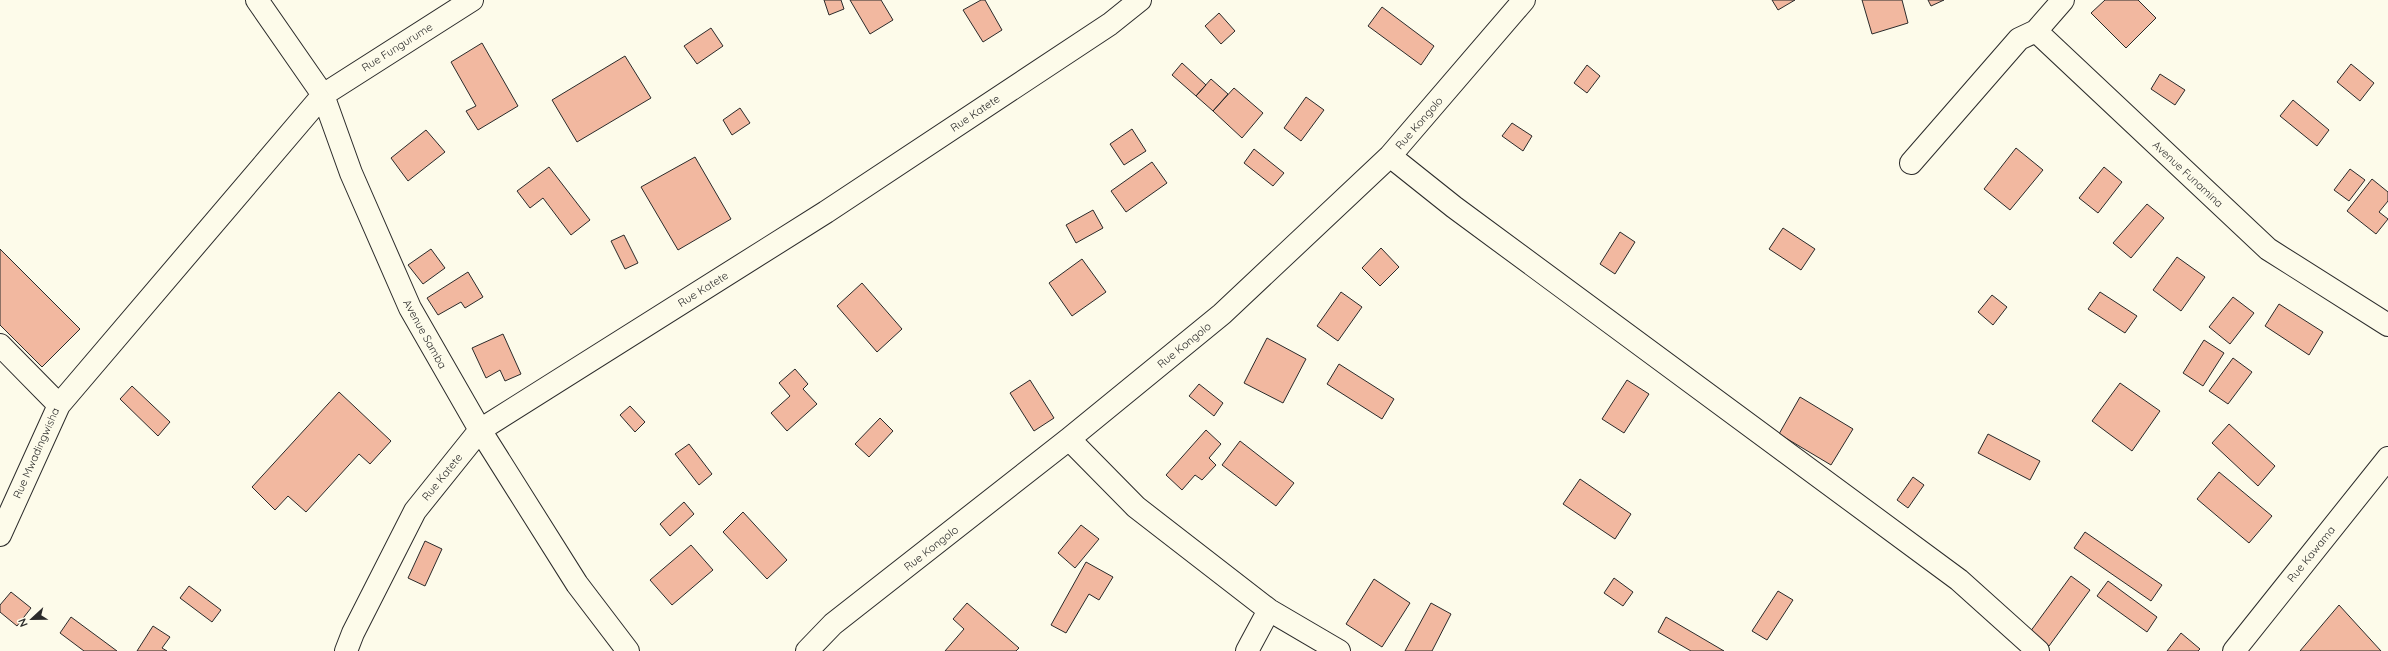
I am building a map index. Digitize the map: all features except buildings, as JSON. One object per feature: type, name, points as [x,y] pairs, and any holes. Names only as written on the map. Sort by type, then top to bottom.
[{"type":"street","name":"Avenue Samba","points":[[257,0],[322,94],[351,173],[410,308],[480,430],[577,584],[628,651]]},
{"type":"street","name":"Rue Fungurume","points":[[59,405],[322,94],[472,0]]},
{"type":"street","name":"Rue Katete","points":[[346,651],[353,633],[415,510],[480,430],[826,212],[1110,24],[1140,0]]},
{"type":"street","name":"Rue Kongolo","points":[[807,651],[834,624],[1069,439],[1222,314],[1390,156],[1524,0]]},
{"type":"street","points":[[1911,163],[2018,39],[2036,31],[2063,0]]},
{"type":"street","name":"Avenue Funamina","points":[[2036,31],[2268,249],[2388,325]]},
{"type":"street","points":[[1390,156],[1454,207],[1959,580],[2038,651]]},
{"type":"street","name":"Rue Mwadingwisha","points":[[0,345],[59,405],[0,535]]},
{"type":"street","points":[[1069,439],[1136,507],[1269,610],[1339,651]]},
{"type":"street","name":"Rue Kawama","points":[[2234,651],[2388,458]]},
{"type":"street","points":[[1247,651],[1269,610]]}]
